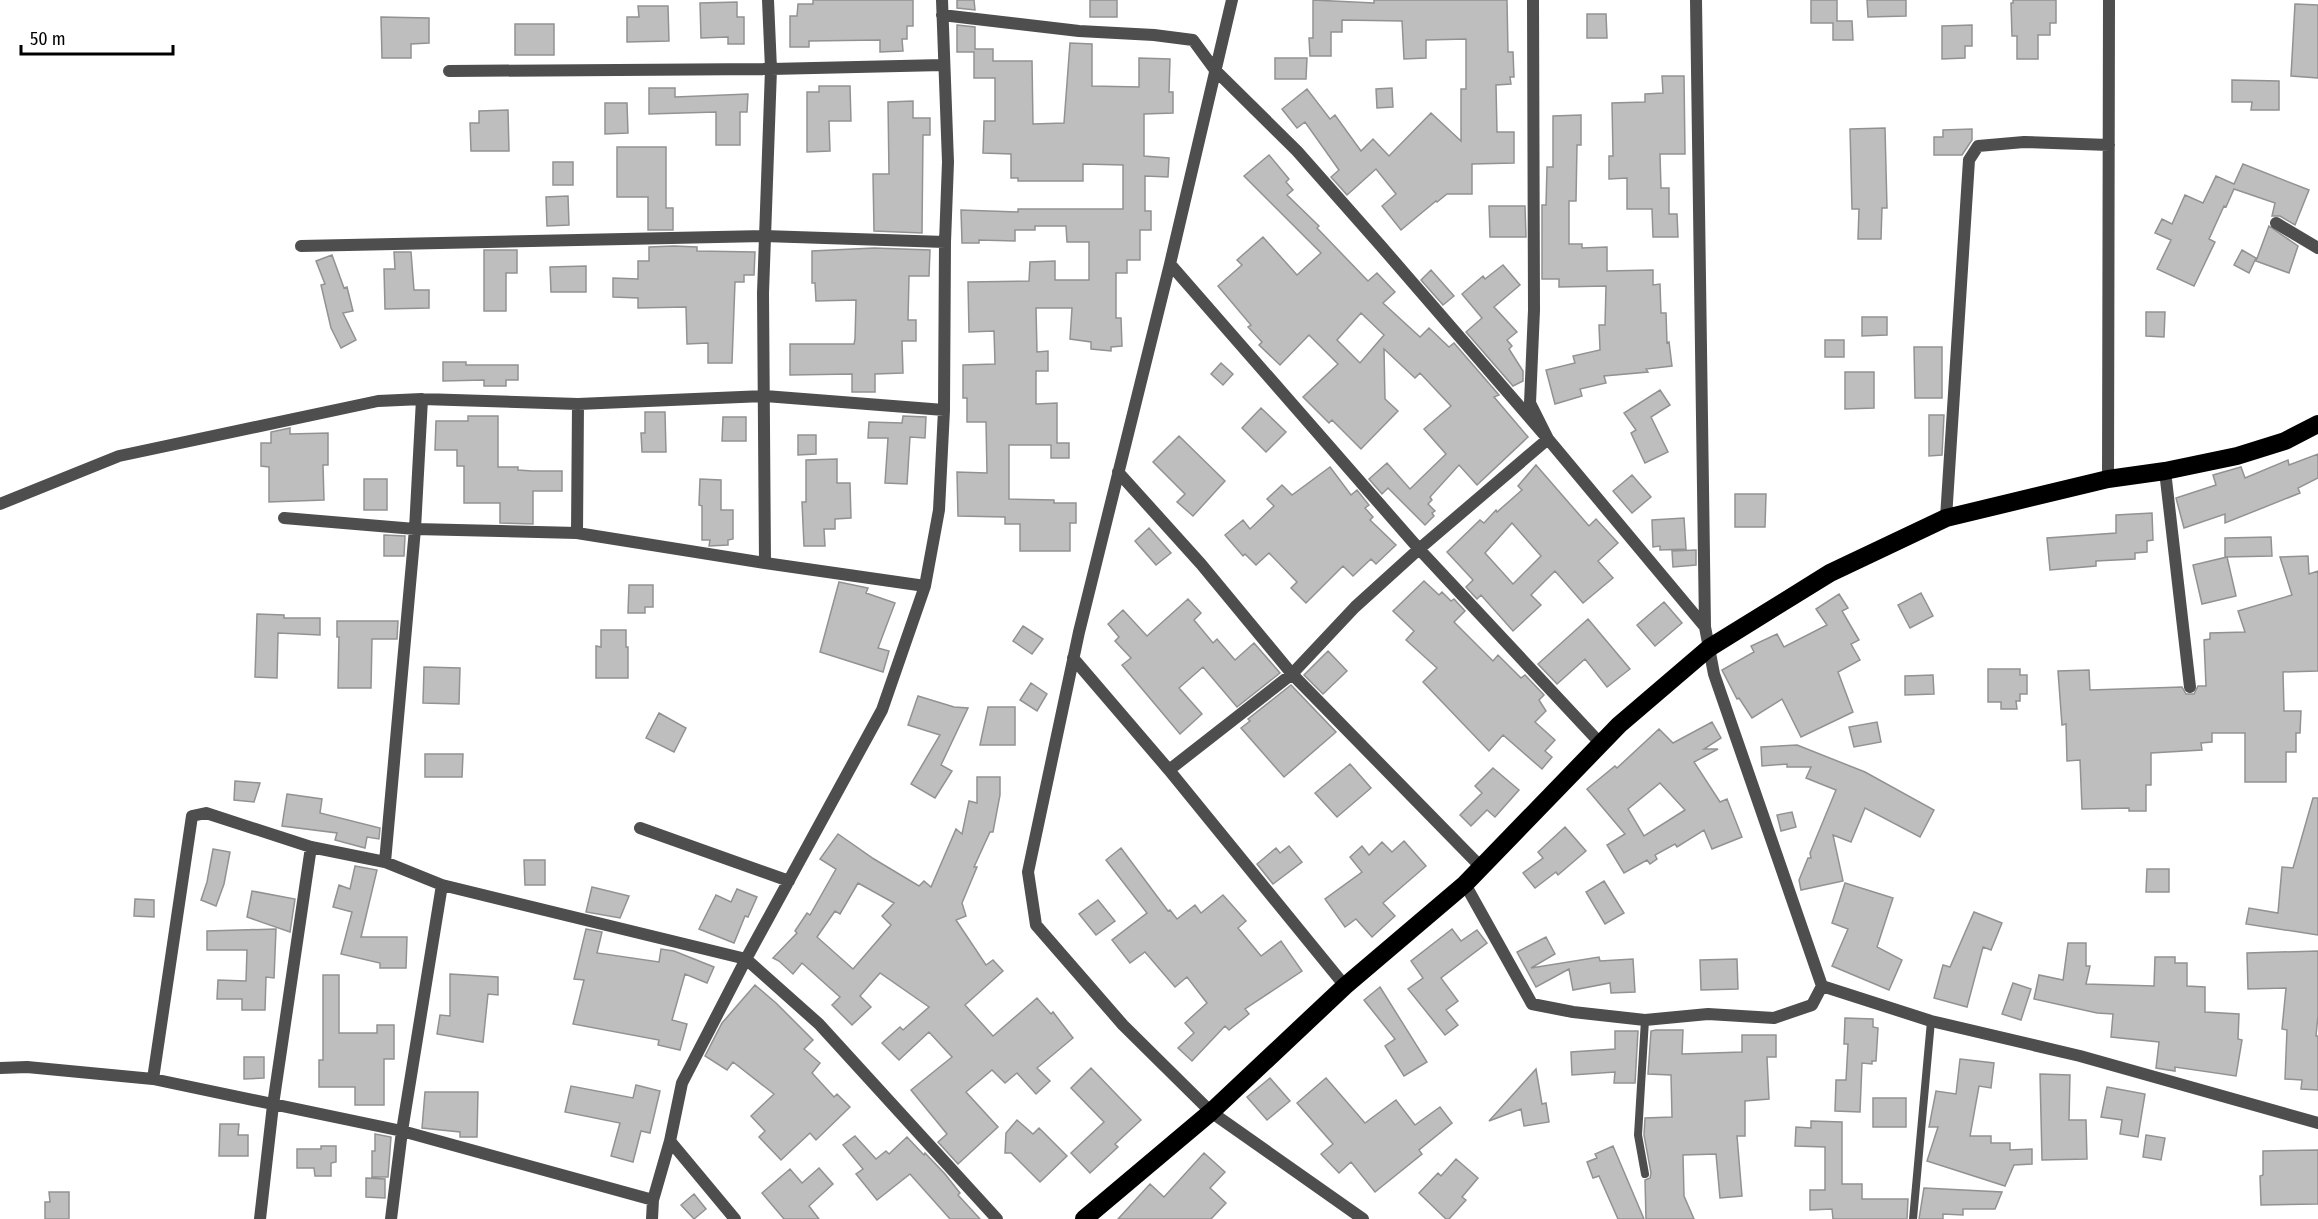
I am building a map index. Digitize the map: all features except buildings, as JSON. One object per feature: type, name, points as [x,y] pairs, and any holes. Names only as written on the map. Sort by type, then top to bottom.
[{"type":"highway","points":[[1084,1219],[1211,1112],[1345,986],[1465,884],[1619,725],[1709,648],[1830,573],[1946,518],[2108,479],[2165,471],[2265,449],[2318,424]]},
{"type":"street","points":[[765,563],[764,236],[771,69],[768,0]]},
{"type":"street","points":[[652,1219],[653,1200],[670,1141],[682,1083],[746,959],[882,710],[925,586],[939,510],[944,410],[948,162],[942,0]]},
{"type":"street","points":[[1232,0],[1073,658],[1028,872],[1036,925],[1123,1025],[1211,1112],[1363,1219]]},
{"type":"street","points":[[1533,0],[1534,310],[1530,404],[1548,439]]},
{"type":"street","points":[[1465,884],[1532,1004],[1573,1012],[1645,1020],[1708,1014],[1774,1018],[1812,1005],[1822,986],[1714,674],[1705,627],[1696,0]]},
{"type":"street","points":[[2108,479],[2109,0]]},
{"type":"street","points":[[942,15],[1079,31],[1154,35],[1193,40],[1215,70],[1297,151],[1548,439],[1705,627]]},
{"type":"street","points":[[449,72],[943,65]]},
{"type":"street","points":[[1946,518],[1969,160],[1978,146],[2024,142],[2109,145]]},
{"type":"street","points":[[2276,223],[2318,248]]},
{"type":"street","points":[[301,246],[764,236],[945,242]]},
{"type":"street","points":[[1170,264],[1419,549],[1601,744]]},
{"type":"street","points":[[0,504],[119,456],[378,401],[422,399],[578,404],[765,396],[944,410]]},
{"type":"street","points":[[384,862],[415,529],[422,399]]},
{"type":"street","points":[[576,533],[578,404]]},
{"type":"street","points":[[1168,770],[1292,674],[1355,607],[1548,439]]},
{"type":"street","points":[[2165,471],[2190,687]]},
{"type":"street","points":[[1118,472],[1201,564],[1292,674],[1480,867]]},
{"type":"street","points":[[284,518],[415,529],[576,533],[925,586]]},
{"type":"street","points":[[1073,658],[1345,986]]},
{"type":"street","points":[[153,1079],[192,816],[206,813],[311,847],[384,862],[442,885],[746,959],[819,1024],[997,1219]]},
{"type":"street","points":[[640,828],[789,881]]},
{"type":"street","points":[[260,1219],[273,1105],[311,847]]},
{"type":"street","points":[[391,1219],[402,1131],[442,885]]},
{"type":"street","points":[[1822,986],[1931,1021],[2080,1056],[2318,1123]]},
{"type":"street","points":[[0,1068],[27,1067],[153,1079],[402,1131],[653,1200]]},
{"type":"street","points":[[670,1141],[735,1219]]},
{"type":"lane","points":[[1645,1020],[1638,1135],[1645,1174]]},
{"type":"lane","points":[[1913,1219],[1931,1021]]}]
